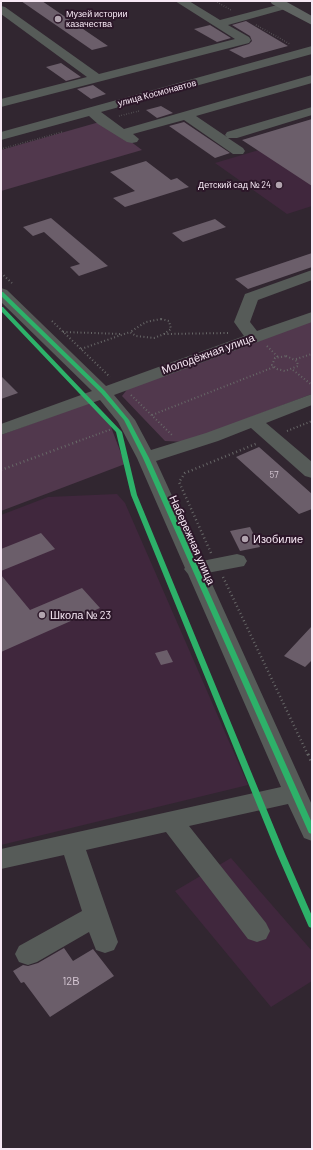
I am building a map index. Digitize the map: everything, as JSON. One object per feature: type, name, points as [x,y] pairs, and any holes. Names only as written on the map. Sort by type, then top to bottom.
[{"type":"main road","points":[[280,4],[312,21]]},
{"type":"street","points":[[1,105],[97,78],[245,40],[181,3]]},
{"type":"street","points":[[218,24],[280,4]]},
{"type":"street","points":[[1,9],[97,78]]},
{"type":"street","points":[[43,38],[55,36]]},
{"type":"street","name":"улица Космонавтов","points":[[1,136],[312,50]]},
{"type":"street","points":[[159,63],[223,105]]},
{"type":"street","points":[[92,111],[103,121],[128,136],[186,115],[312,79]]},
{"type":"street","points":[[1,105],[28,128]]},
{"type":"street","points":[[232,135],[312,111]]},
{"type":"street","points":[[186,115],[238,151]]},
{"type":"street","points":[[254,338],[242,322],[252,297],[312,276]]},
{"type":"street","name":"Набережная улица","points":[[7,288],[107,385],[146,458],[194,569],[312,831]]},
{"type":"street","name":"Молодёжная улица","points":[[1,430],[107,385],[254,338],[312,317]]},
{"type":"street","points":[[146,458],[212,437],[312,398]]},
{"type":"street","points":[[253,421],[271,437],[308,465]]},
{"type":"street","points":[[194,569],[237,561]]},
{"type":"street","points":[[1,860],[294,793]]},
{"type":"street","points":[[171,821],[257,931]]},
{"type":"street","points":[[72,843],[95,916],[105,942]]},
{"type":"street","points":[[28,954],[95,916]]},
{"type":"path","points":[[1,273],[7,288]]},
{"type":"path","points":[[81,349],[130,332],[146,322],[161,319],[169,321],[171,329],[154,338],[144,338],[136,336],[130,332]]},
{"type":"path","points":[[51,321],[81,349],[107,385]]},
{"type":"path","points":[[63,332],[124,334]]},
{"type":"path","points":[[164,334],[232,333]]},
{"type":"path","points":[[274,367],[272,363],[278,357],[286,356],[296,360],[312,354]]},
{"type":"path","points":[[293,370],[298,366],[296,360]]},
{"type":"path","points":[[152,414],[274,367],[281,370],[293,370],[312,385]]},
{"type":"path","points":[[126,390],[174,437]]},
{"type":"path","points":[[312,421],[185,473],[179,482],[312,763]]},
{"type":"path","points":[[1,470],[112,426],[119,432]]},
{"type":"shaded area","points":[[103,121],[142,150],[1,191],[1,150]]},
{"type":"shaded area","name":"Детский сад № 24","points":[[296,139],[312,149],[312,206],[287,214],[215,163]]},
{"type":"shaded area","points":[[312,318],[312,394],[186,442],[165,441],[122,396],[129,387]]},
{"type":"shaded area","points":[[90,402],[108,419],[125,464],[1,511],[1,435]]},
{"type":"shaded area","points":[[117,494],[125,503],[248,785],[1,845],[1,515],[48,497]]},
{"type":"shaded area","points":[[231,858],[312,951],[312,981],[271,1007],[175,891]]},
{"type":"building","points":[[21,1],[42,1],[108,46],[92,50]]},
{"type":"building","points":[[246,21],[288,46],[244,58],[229,50],[249,44],[252,41],[250,36],[232,25]]},
{"type":"building","points":[[210,25],[231,38],[217,42],[194,29]]},
{"type":"building","points":[[61,63],[81,77],[66,81],[46,67]]},
{"type":"building","points":[[93,85],[106,94],[91,99],[77,89]]},
{"type":"building","points":[[161,106],[173,113],[157,118],[146,110]]},
{"type":"building","points":[[312,119],[312,186],[242,140]]},
{"type":"building","points":[[184,122],[230,153],[215,158],[169,126]]},
{"type":"building","points":[[146,161],[171,180],[177,178],[189,187],[125,207],[113,198],[135,191],[110,172]]},
{"type":"building","points":[[51,218],[108,266],[79,276],[70,267],[80,264],[44,232],[33,236],[23,227]]},
{"type":"building","points":[[215,219],[226,227],[183,242],[172,233]]},
{"type":"building","points":[[312,253],[312,267],[248,289],[235,279]]},
{"type":"building","points":[[1,376],[18,393],[1,399]]},
{"type":"building","points":[[259,447],[312,494],[312,509],[299,514],[236,457]]},
{"type":"building","name":"Изобилие","points":[[250,527],[260,547],[240,551],[230,531]]},
{"type":"building","points":[[41,533],[55,549],[1,571],[1,549]]},
{"type":"building","name":"Школа № 23","points":[[1,575],[30,610],[82,588],[100,608],[1,652]]},
{"type":"building","points":[[312,626],[312,660],[305,667],[284,656]]},
{"type":"building","points":[[167,650],[173,662],[161,665],[155,653]]},
{"type":"building","points":[[64,948],[73,961],[93,949],[114,976],[50,1017],[24,982],[21,983],[13,971],[23,965],[28,966],[38,963]]},
{"type":"cycle path","points":[[1,293],[103,392],[126,420],[146,458],[312,831]]},
{"type":"cycle path","points":[[1,308],[119,432],[134,495],[281,854],[312,925]]},
{"type":"place","name":"Музей истории казачества","points":[[58,19]]},
{"type":"place","name":"Детский сад № 24","points":[[279,185]]},
{"type":"place","name":"Изобилие","points":[[245,539]]},
{"type":"place","name":"Школа № 23","points":[[42,615]]}]
